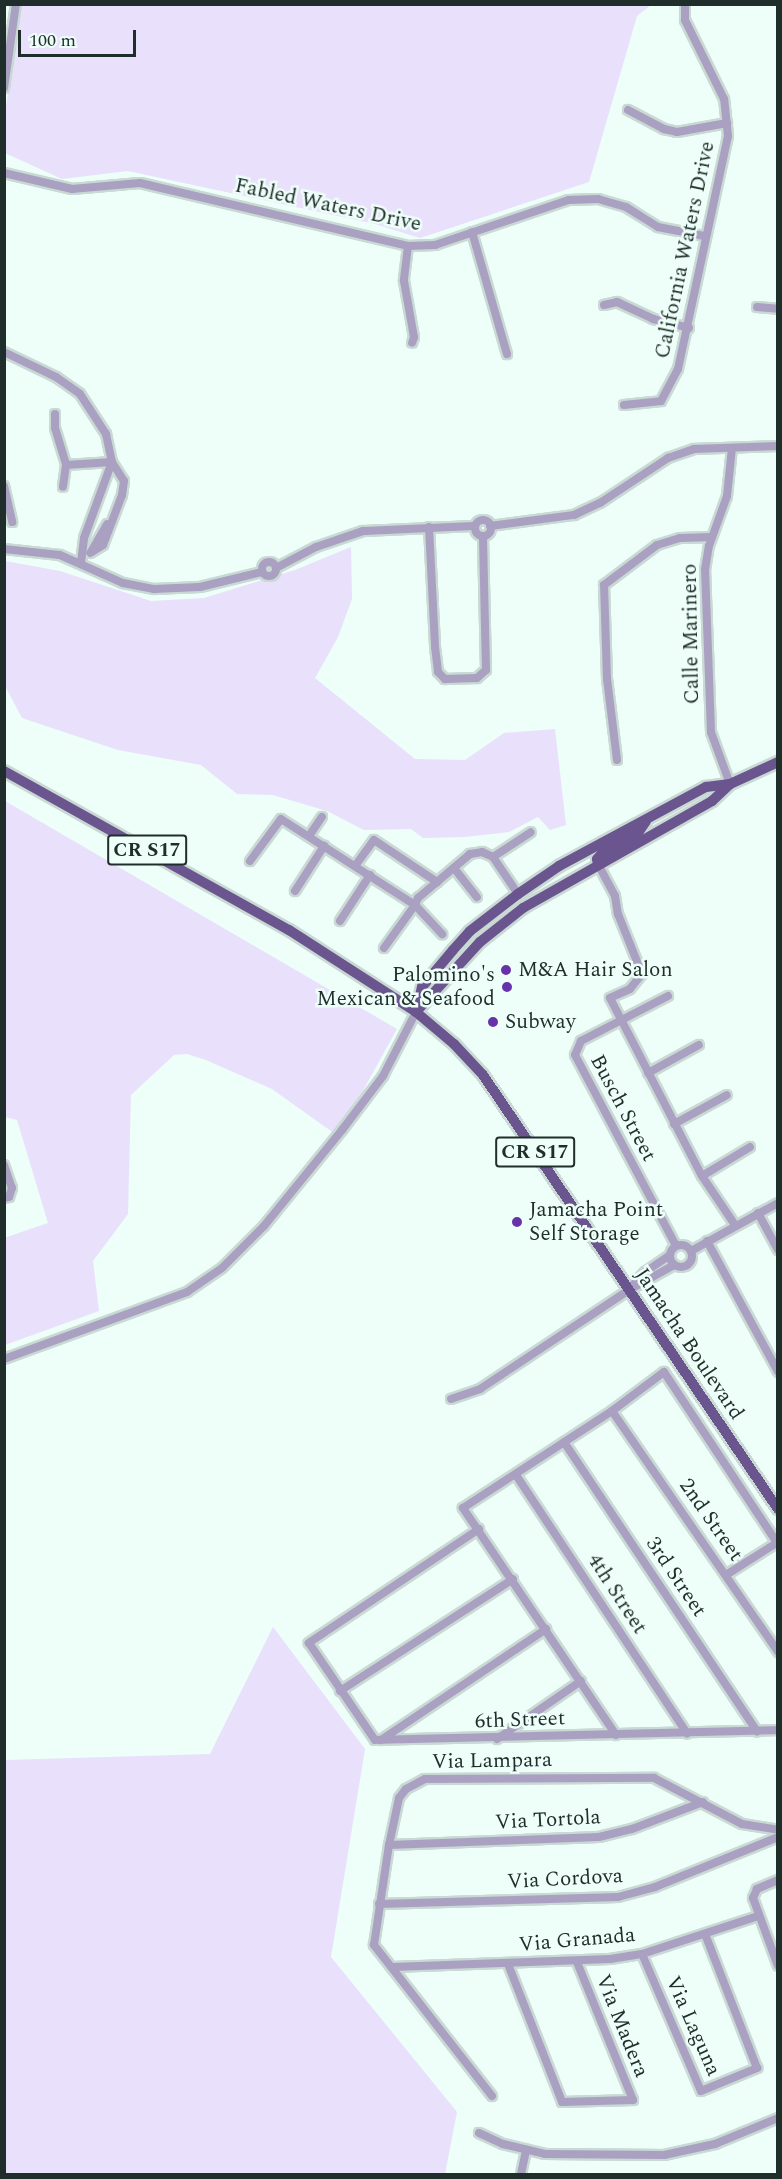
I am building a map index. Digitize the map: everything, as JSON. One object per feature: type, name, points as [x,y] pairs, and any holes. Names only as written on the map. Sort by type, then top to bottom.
[{"type":"main road","points":[[416,1012],[422,987],[453,950],[470,931],[518,894],[559,866],[705,787],[730,784],[777,762]]},
{"type":"main road","name":"Jamacha Boulevard","points":[[4,771],[289,930],[416,1012],[483,1075],[777,1509]]},
{"type":"main road","points":[[416,1012],[485,938],[523,908],[712,801],[730,784]]},
{"type":"main road","points":[[598,864],[597,859],[604,851],[638,833],[648,818]]},
{"type":"main road","points":[[485,938],[489,925],[516,903],[518,894]]},
{"type":"street","name":"California Waters Drive","points":[[624,405],[661,401],[678,369],[689,328],[704,236],[726,144],[727,123],[717,80],[684,20],[685,4]]},
{"type":"street","points":[[4,10],[15,8],[4,88]]},
{"type":"street","points":[[628,110],[664,129],[677,132],[727,123]]},
{"type":"street","name":"Fabled Waters Drive","points":[[4,173],[72,189],[140,183],[408,246],[435,245],[569,200],[598,199],[626,207],[658,227],[704,236]]},
{"type":"street","points":[[472,232],[507,354]]},
{"type":"street","points":[[408,246],[404,282],[414,337],[412,344]]},
{"type":"street","points":[[604,305],[617,302],[653,319],[689,328]]},
{"type":"street","points":[[757,307],[777,309]]},
{"type":"street","points":[[5,353],[56,377],[80,394],[98,417],[112,462],[124,481],[122,495],[90,553],[81,563]]},
{"type":"street","points":[[55,414],[66,465],[63,487]]},
{"type":"street","points":[[4,549],[60,555],[123,583],[154,589],[200,587],[262,572],[271,576],[276,568],[316,548],[363,531],[475,526],[482,520],[490,526],[574,515],[600,503],[668,458],[694,449],[777,446]]},
{"type":"street","name":"Calle Marinero","points":[[730,784],[711,732],[705,570],[712,537],[727,496],[732,448]]},
{"type":"street","points":[[66,465],[112,462]]},
{"type":"street","points":[[81,563],[84,538],[112,462]]},
{"type":"street","points":[[4,486],[12,522]]},
{"type":"street","points":[[475,526],[477,533],[483,536]]},
{"type":"street","points":[[483,536],[489,533],[490,526]]},
{"type":"street","points":[[429,527],[435,647],[438,672],[445,679],[477,678],[486,670],[483,536]]},
{"type":"street","points":[[617,760],[607,678],[604,585],[657,545],[680,538],[712,537]]},
{"type":"street","points":[[309,836],[322,817]]},
{"type":"street","points":[[250,861],[281,819],[415,905],[442,934]]},
{"type":"street","points":[[494,856],[531,832]]},
{"type":"street","points":[[355,866],[374,840],[437,882]]},
{"type":"street","points":[[295,891],[324,846]]},
{"type":"street","points":[[384,948],[418,898],[470,854],[482,852],[494,856],[518,894]]},
{"type":"street","points":[[598,864],[615,896],[618,914],[642,974],[630,989],[610,998],[702,1176],[735,1225]]},
{"type":"street","points":[[454,868],[477,897]]},
{"type":"street","points":[[340,921],[370,875]]},
{"type":"street","name":"Busch Street","points":[[668,996],[581,1041],[576,1059],[676,1246]]},
{"type":"street","points":[[4,1359],[188,1292],[222,1268],[264,1226],[349,1121],[383,1076],[416,1012]]},
{"type":"street","points":[[648,1073],[699,1045]]},
{"type":"street","points":[[674,1124],[727,1095]]},
{"type":"street","points":[[702,1176],[750,1148]]},
{"type":"street","points":[[4,1165],[12,1188],[9,1197],[4,1198]]},
{"type":"street","points":[[691,1251],[777,1203]]},
{"type":"street","points":[[758,1213],[777,1250]]},
{"type":"street","points":[[708,1241],[777,1372]]},
{"type":"street","points":[[451,1399],[480,1389],[628,1290],[674,1265],[682,1267],[690,1263],[691,1251],[685,1245],[676,1246],[669,1256],[645,1272],[628,1290]]},
{"type":"street","points":[[669,1256],[674,1265]]},
{"type":"street","points":[[616,1735],[463,1508],[612,1411],[664,1372],[777,1543],[726,1575]]},
{"type":"street","name":"2nd Street","points":[[612,1411],[777,1652]]},
{"type":"street","name":"3rd Street","points":[[564,1443],[757,1731]]},
{"type":"street","name":"4th Street","points":[[516,1475],[687,1733]]},
{"type":"street","points":[[479,1529],[309,1642],[340,1691],[369,1734],[381,1740],[546,1629]]},
{"type":"street","points":[[340,1691],[513,1579]]},
{"type":"street","points":[[497,1739],[581,1681]]},
{"type":"street","name":"6th Street","points":[[381,1740],[497,1739],[777,1730]]},
{"type":"street","name":"Via Lampara","points":[[492,2096],[393,1967],[374,1946],[379,1904],[399,1798],[410,1786],[425,1779],[654,1778],[742,1824],[777,1830]]},
{"type":"street","name":"Via Tortola","points":[[389,1845],[599,1838],[641,1826],[703,1802]]},
{"type":"street","name":"Via Cordova","points":[[379,1904],[618,1897],[655,1887],[777,1837]]},
{"type":"street","points":[[777,1880],[757,1889],[753,1898],[777,1963]]},
{"type":"street","name":"Via Granada","points":[[393,1967],[577,1962],[642,1954],[758,1916]]},
{"type":"street","name":"Via Laguna","points":[[642,1954],[701,2091],[757,2068],[705,1934]]},
{"type":"street","name":"Via Madera","points":[[508,1964],[562,2102],[633,2100],[577,1962]]},
{"type":"street","points":[[478,2133],[526,2150],[573,2157],[664,2155],[715,2144],[777,2118]]},
{"type":"street","points":[[520,2175],[526,2150]]},
{"type":"shaded area","points":[[22,4],[651,5],[637,16],[589,182],[420,238],[375,224],[128,171],[62,179],[5,153],[5,112]]},
{"type":"shaded area","points":[[351,547],[352,599],[338,637],[315,678],[415,759],[465,760],[504,733],[555,729],[566,825],[550,830],[538,817],[509,832],[465,837],[423,838],[411,829],[364,830],[327,811],[273,795],[237,794],[201,765],[118,750],[22,718],[5,686],[5,561],[60,571],[151,601],[204,598],[295,570]]},
{"type":"shaded area","points":[[5,801],[397,1029],[338,1136],[272,1089],[206,1060],[187,1054],[174,1055],[131,1095],[128,1214],[93,1261],[99,1311],[5,1345],[4,1238],[48,1223],[17,1120],[5,1117]]},
{"type":"shaded area","points":[[273,1627],[365,1749],[331,1957],[457,2112],[445,2174],[5,2174],[5,1760],[210,1754]]},
{"type":"place","name":"M&A Hair Salon","points":[[506,970]]},
{"type":"place","name":"Palomino's Mexican & Seafood","points":[[507,987]]},
{"type":"place","name":"Subway","points":[[493,1022]]},
{"type":"place","name":"Jamacha Point Self Storage","points":[[517,1222]]}]
